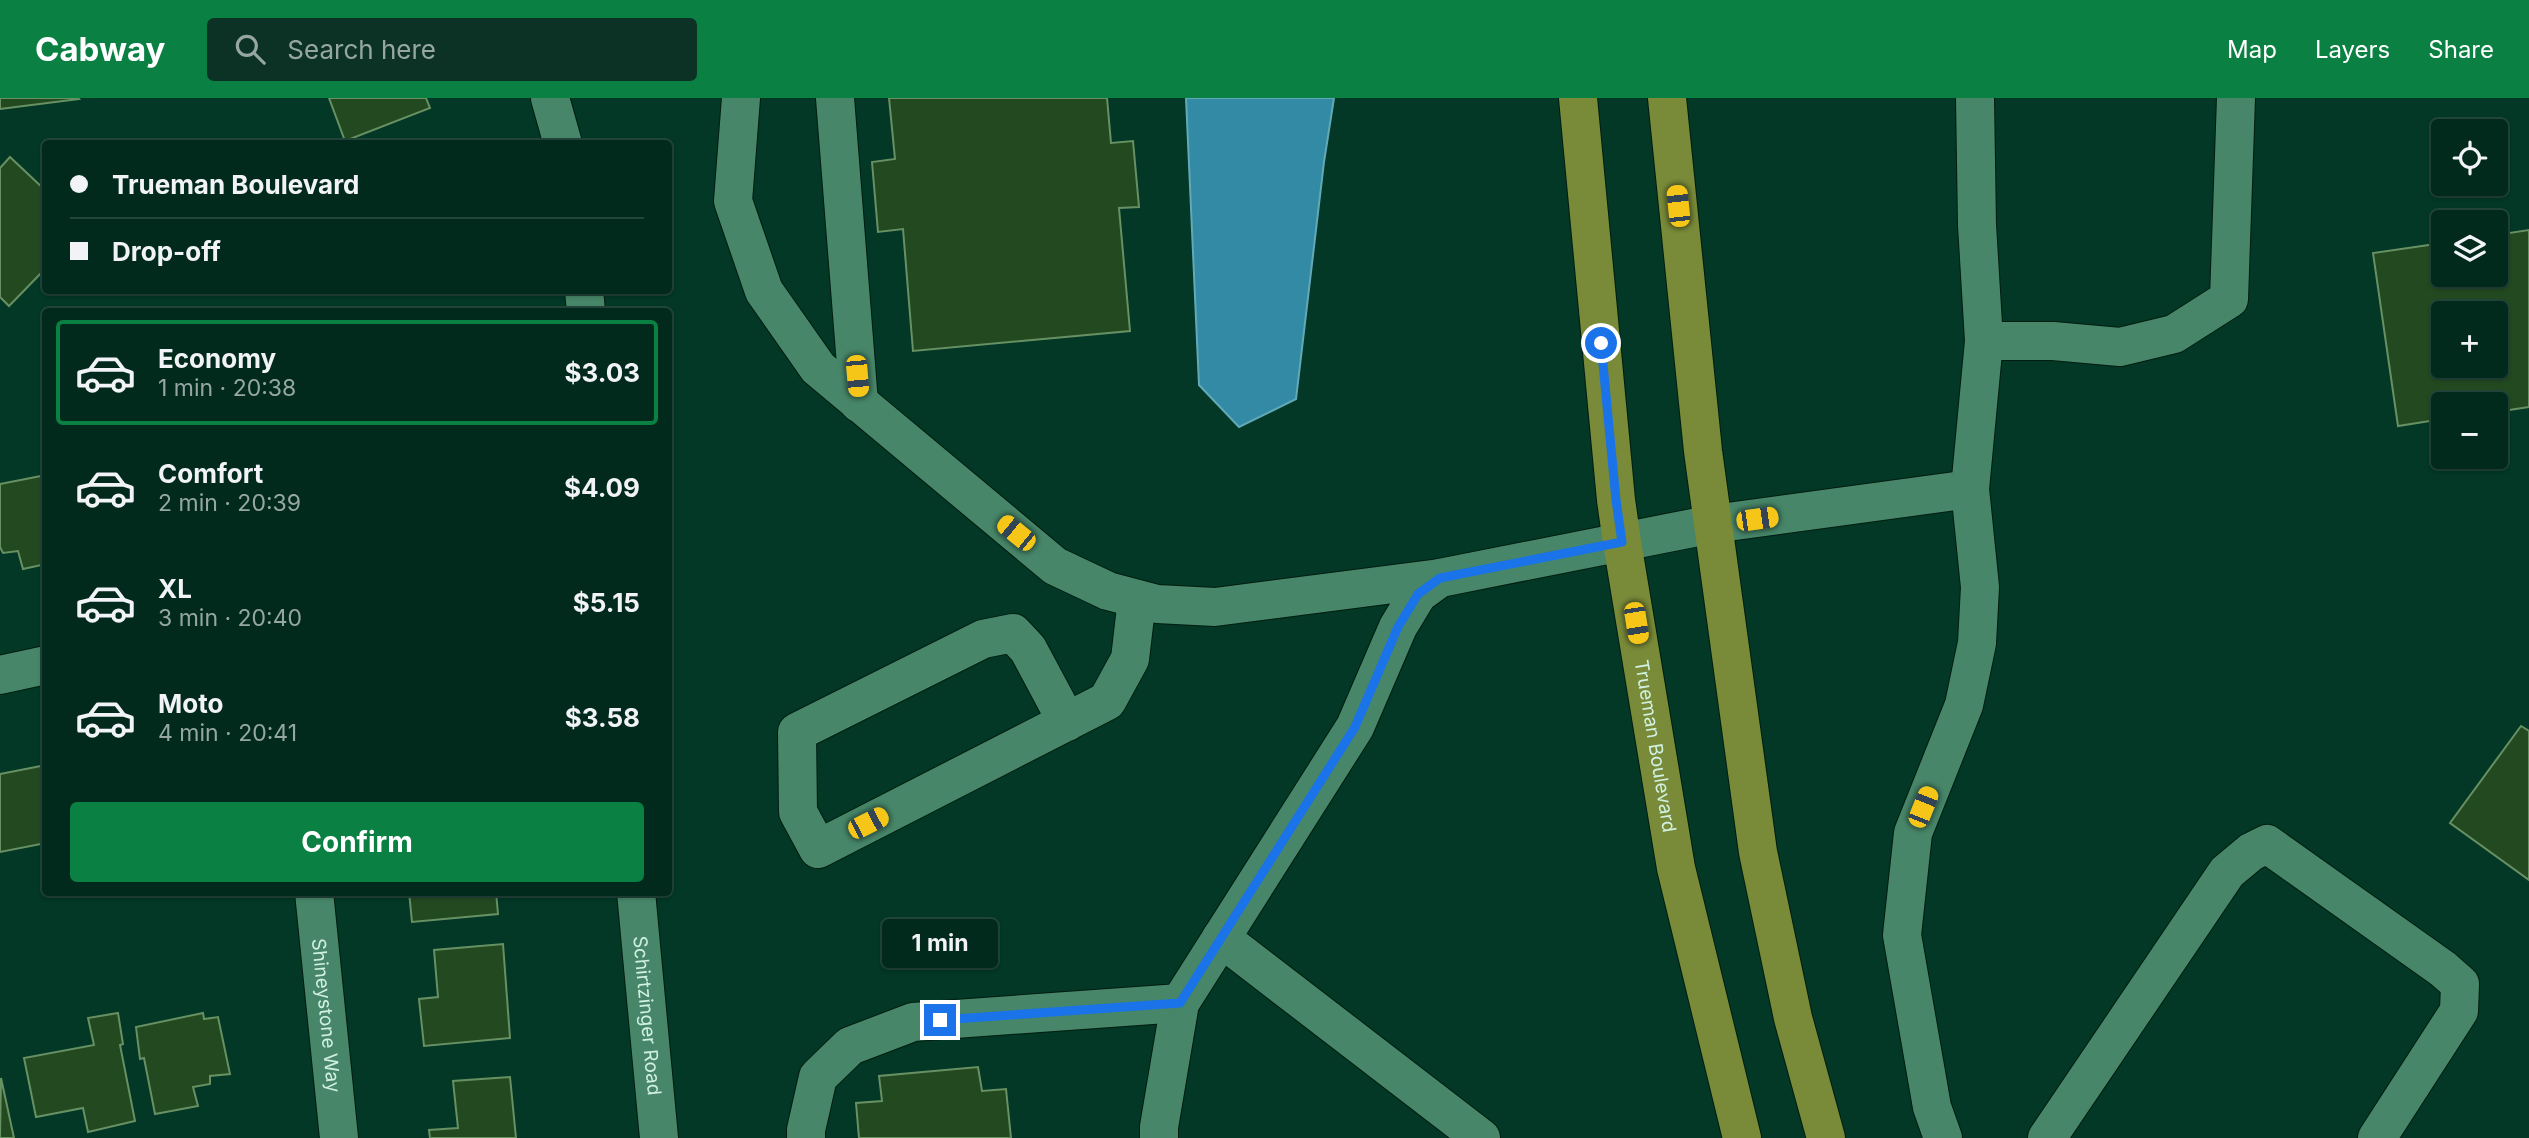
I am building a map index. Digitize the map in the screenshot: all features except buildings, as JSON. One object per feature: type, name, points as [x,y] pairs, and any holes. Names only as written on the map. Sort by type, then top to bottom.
[{"type":"main road","name":"Trueman Boulevard","points":[[1578,98],[1622,542],[1675,868],[1742,1138]]},
{"type":"main road","points":[[1667,98],[1703,451],[1758,852],[1793,1018],[1826,1138]]},
{"type":"street","points":[[550,98],[562,140]]},
{"type":"street","points":[[741,98],[733,201],[764,291],[818,368],[1055,566],[1108,591],[1157,604],[1215,607],[1440,578],[1713,524],[1970,489]]},
{"type":"street","points":[[835,98],[859,403]]},
{"type":"street","points":[[1943,1138],[1932,1107],[1902,935],[1913,833],[1964,705],[1978,643],[1980,587],[1970,489],[1984,341],[1976,198],[1975,98]]},
{"type":"street","points":[[1984,341],[2053,341],[2120,347],[2174,334],[2229,299],[2236,98]]},
{"type":"street","points":[[1159,1138],[1180,1003],[1355,727],[1398,627],[1418,594],[1440,578]]},
{"type":"street","points":[[1067,722],[1028,649],[1013,634],[984,639],[797,732],[798,812],[818,849],[1067,722],[1107,701],[1130,659],[1137,599]]},
{"type":"street","points":[[0,675],[42,666]]},
{"type":"street","points":[[2047,1138],[2227,872],[2251,852],[2267,844],[2443,969],[2460,984],[2459,1012],[2376,1138]]},
{"type":"street","name":"Shineystone Way","points":[[314,896],[339,1138]]},
{"type":"street","name":"Schirtzinger Road","points":[[636,896],[659,1138]]},
{"type":"street","points":[[1221,938],[1481,1138]]},
{"type":"street","points":[[806,1138],[818,1077],[850,1046],[900,1027],[913,1023],[1180,1003]]},
{"type":"water","points":[[1186,98],[1334,98],[1296,399],[1239,427],[1199,385]]},
{"type":"route","points":[[940,1020],[1180,1003],[1355,727],[1398,627],[1418,594],[1440,578],[1622,542],[1601,343]]}]
